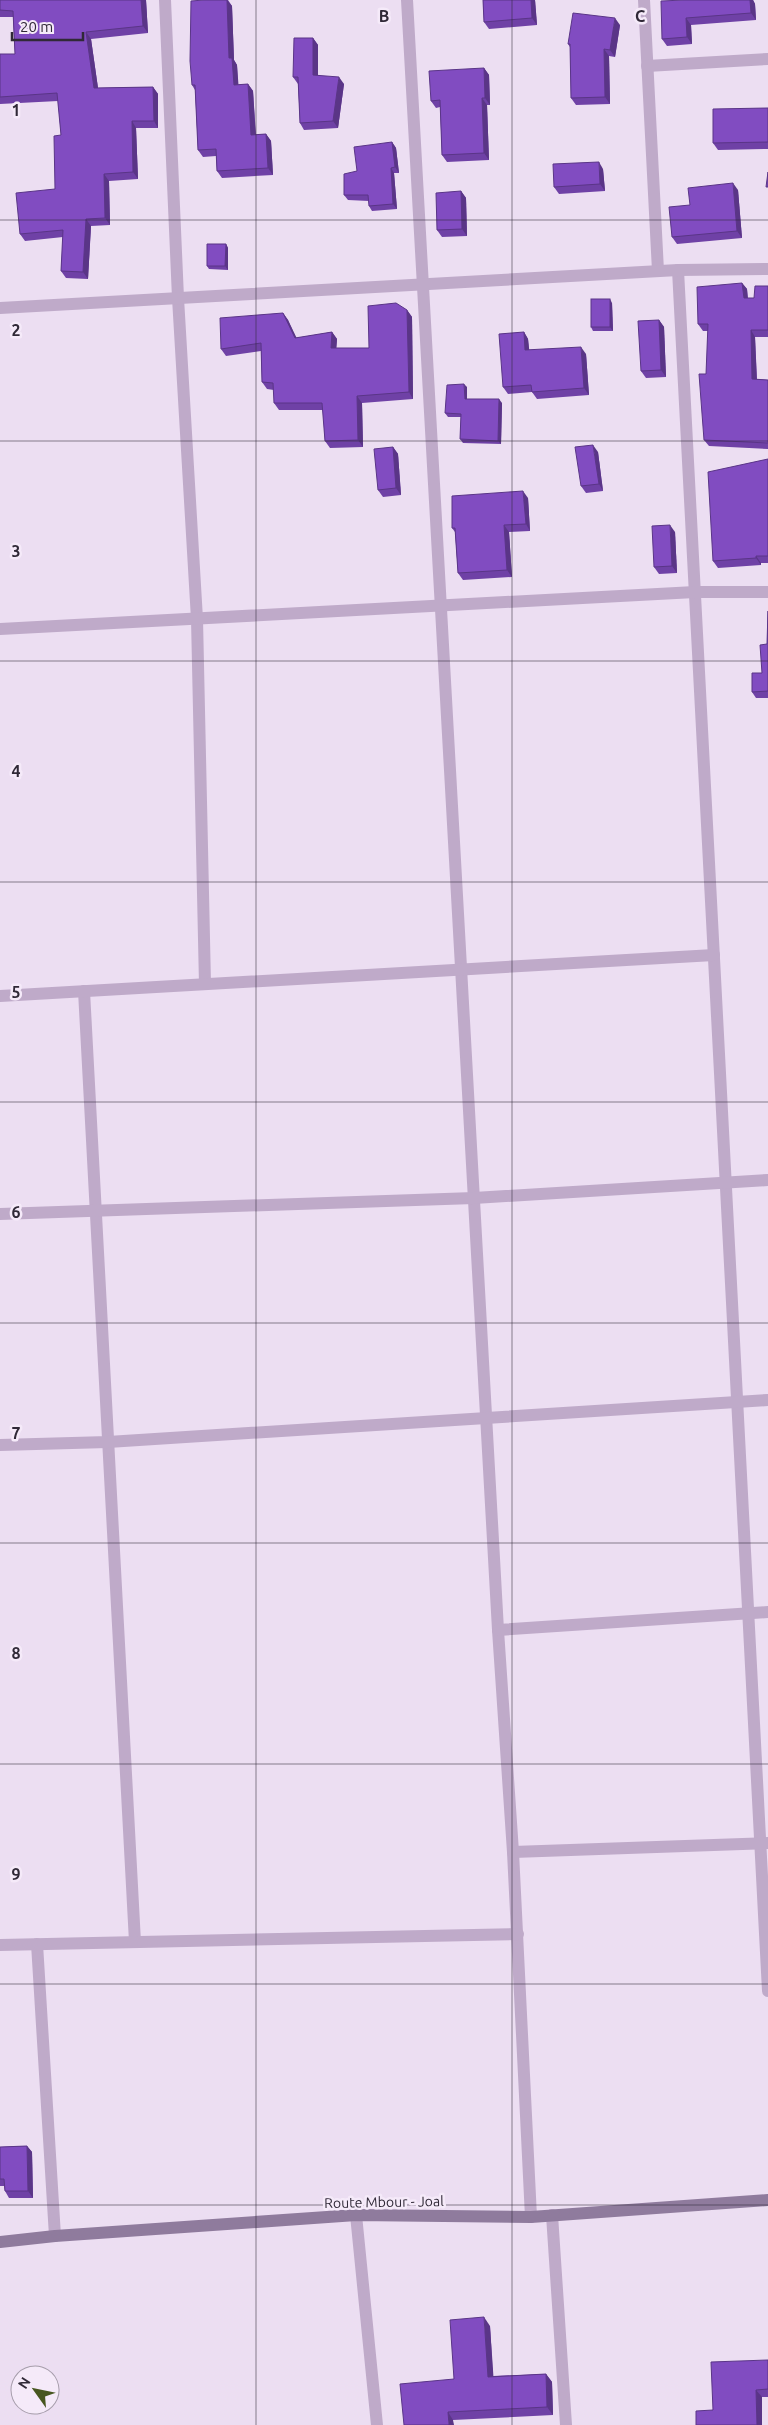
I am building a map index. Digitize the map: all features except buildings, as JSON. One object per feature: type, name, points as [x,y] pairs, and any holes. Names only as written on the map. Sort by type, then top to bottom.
[{"type":"main road","name":"Route Mbour - Joal","points":[[0,2242],[55,2236],[356,2215],[531,2217],[768,2200]]},
{"type":"street","points":[[165,0],[178,298],[197,619],[205,984]]},
{"type":"street","points":[[407,0],[498,1630],[518,1934],[531,2217]]},
{"type":"street","points":[[644,0],[658,271]]},
{"type":"street","points":[[647,66],[768,59]]},
{"type":"street","points":[[0,308],[658,271],[768,269]]},
{"type":"street","points":[[678,270],[748,1613],[764,1843],[768,1991]]},
{"type":"street","points":[[0,630],[695,592],[768,592]]},
{"type":"street","points":[[0,996],[714,955]]},
{"type":"street","points":[[84,991],[135,1942]]},
{"type":"street","points":[[0,1214],[474,1198],[768,1180]]},
{"type":"street","points":[[0,1445],[108,1442],[768,1400]]},
{"type":"street","points":[[498,1630],[768,1612]]},
{"type":"street","points":[[513,1852],[764,1843]]},
{"type":"street","points":[[0,1945],[518,1934]]},
{"type":"street","points":[[37,1944],[55,2236]]},
{"type":"street","points":[[356,2215],[377,2425]]},
{"type":"street","points":[[552,2215],[566,2425]]}]
